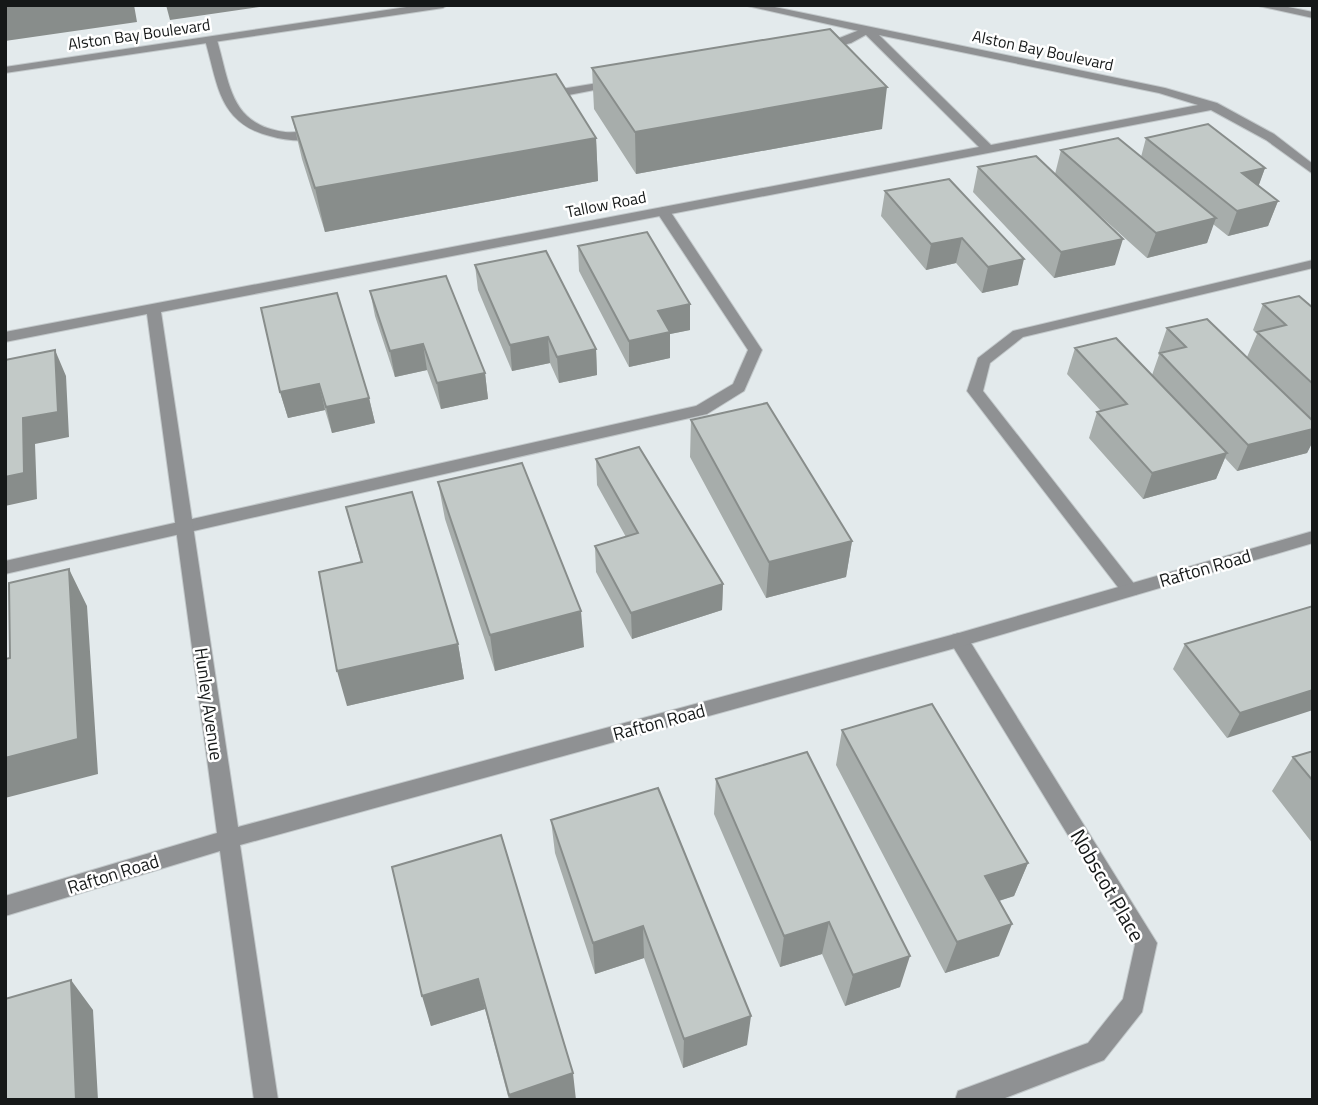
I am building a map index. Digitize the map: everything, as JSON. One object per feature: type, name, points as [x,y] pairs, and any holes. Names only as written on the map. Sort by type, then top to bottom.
[{"type":"street","name":"Alston Bay Boulevard","points":[[5,70],[443,5]]},
{"type":"street","name":"Alston Bay Boulevard","points":[[748,5],[1161,90],[1213,106],[1270,137],[1313,170]]},
{"type":"street","points":[[1259,5],[1313,15]]},
{"type":"street","points":[[808,50],[847,41],[867,30],[989,149]]},
{"type":"street","points":[[211,40],[236,114],[262,132],[304,137],[332,132]]},
{"type":"street","points":[[536,97],[631,80]]},
{"type":"street","name":"Tallow Road","points":[[5,337],[1213,106]]},
{"type":"street","points":[[5,568],[701,410],[740,387],[755,350],[663,211]]},
{"type":"street","points":[[1130,590],[975,391],[983,361],[1018,334],[1313,264]]},
{"type":"street","name":"Hunley Avenue","points":[[153,308],[266,1100]]},
{"type":"street","name":"Rafton Road","points":[[5,906],[228,839],[959,640],[1313,537]]},
{"type":"street","name":"Nobscot Place","points":[[959,640],[1146,943],[1134,1004],[1096,1052],[967,1100]]},
{"type":"building","points":[[830,29],[887,87],[635,132],[592,68]]},
{"type":"building","points":[[556,74],[596,138],[315,188],[292,117]]},
{"type":"building","points":[[1208,124],[1265,168],[1242,173],[1278,201],[1237,211],[1146,138]]},
{"type":"building","points":[[1118,138],[1216,218],[1156,233],[1061,150]]},
{"type":"building","points":[[1036,156],[1123,239],[1061,252],[978,167]]},
{"type":"building","points":[[949,179],[1024,259],[988,267],[962,238],[931,244],[885,191]]},
{"type":"building","points":[[647,232],[690,304],[658,311],[670,332],[629,341],[578,246]]},
{"type":"building","points":[[546,251],[596,349],[557,357],[548,337],[510,345],[475,265]]},
{"type":"building","points":[[446,276],[485,373],[437,383],[423,344],[390,351],[370,291]]},
{"type":"building","points":[[337,293],[369,398],[326,407],[319,384],[280,392],[261,308]]},
{"type":"building","points":[[1299,296],[1313,308],[1313,384],[1257,332],[1286,325],[1263,304]]},
{"type":"building","points":[[1207,319],[1313,421],[1313,429],[1248,445],[1160,353],[1186,347],[1167,328]]},
{"type":"building","points":[[1116,338],[1227,453],[1152,473],[1097,412],[1127,404],[1075,348]]},
{"type":"building","points":[[55,350],[58,412],[23,418],[24,473],[5,477],[5,360]]},
{"type":"building","points":[[767,403],[852,541],[769,562],[691,420]]},
{"type":"building","points":[[639,447],[723,584],[631,613],[595,546],[638,533],[596,459]]},
{"type":"building","points":[[522,463],[581,611],[490,635],[438,482]]},
{"type":"building","points":[[412,492],[458,644],[337,671],[319,572],[362,562],[346,507]]},
{"type":"building","points":[[69,569],[78,739],[5,758],[5,659],[10,658],[9,583]]},
{"type":"building","points":[[1313,606],[1313,690],[1240,713],[1185,644]]},
{"type":"building","points":[[932,704],[1028,863],[985,876],[1012,924],[957,942],[842,730]]},
{"type":"building","points":[[1313,751],[1313,781],[1293,757]]},
{"type":"building","points":[[807,752],[910,956],[853,975],[829,922],[784,936],[716,779]]},
{"type":"building","points":[[658,788],[751,1016],[684,1039],[643,926],[593,943],[551,820]]},
{"type":"building","points":[[501,835],[573,1073],[509,1095],[478,979],[422,996],[392,867]]},
{"type":"building","points":[[71,980],[76,1100],[5,1100],[5,999]]}]
